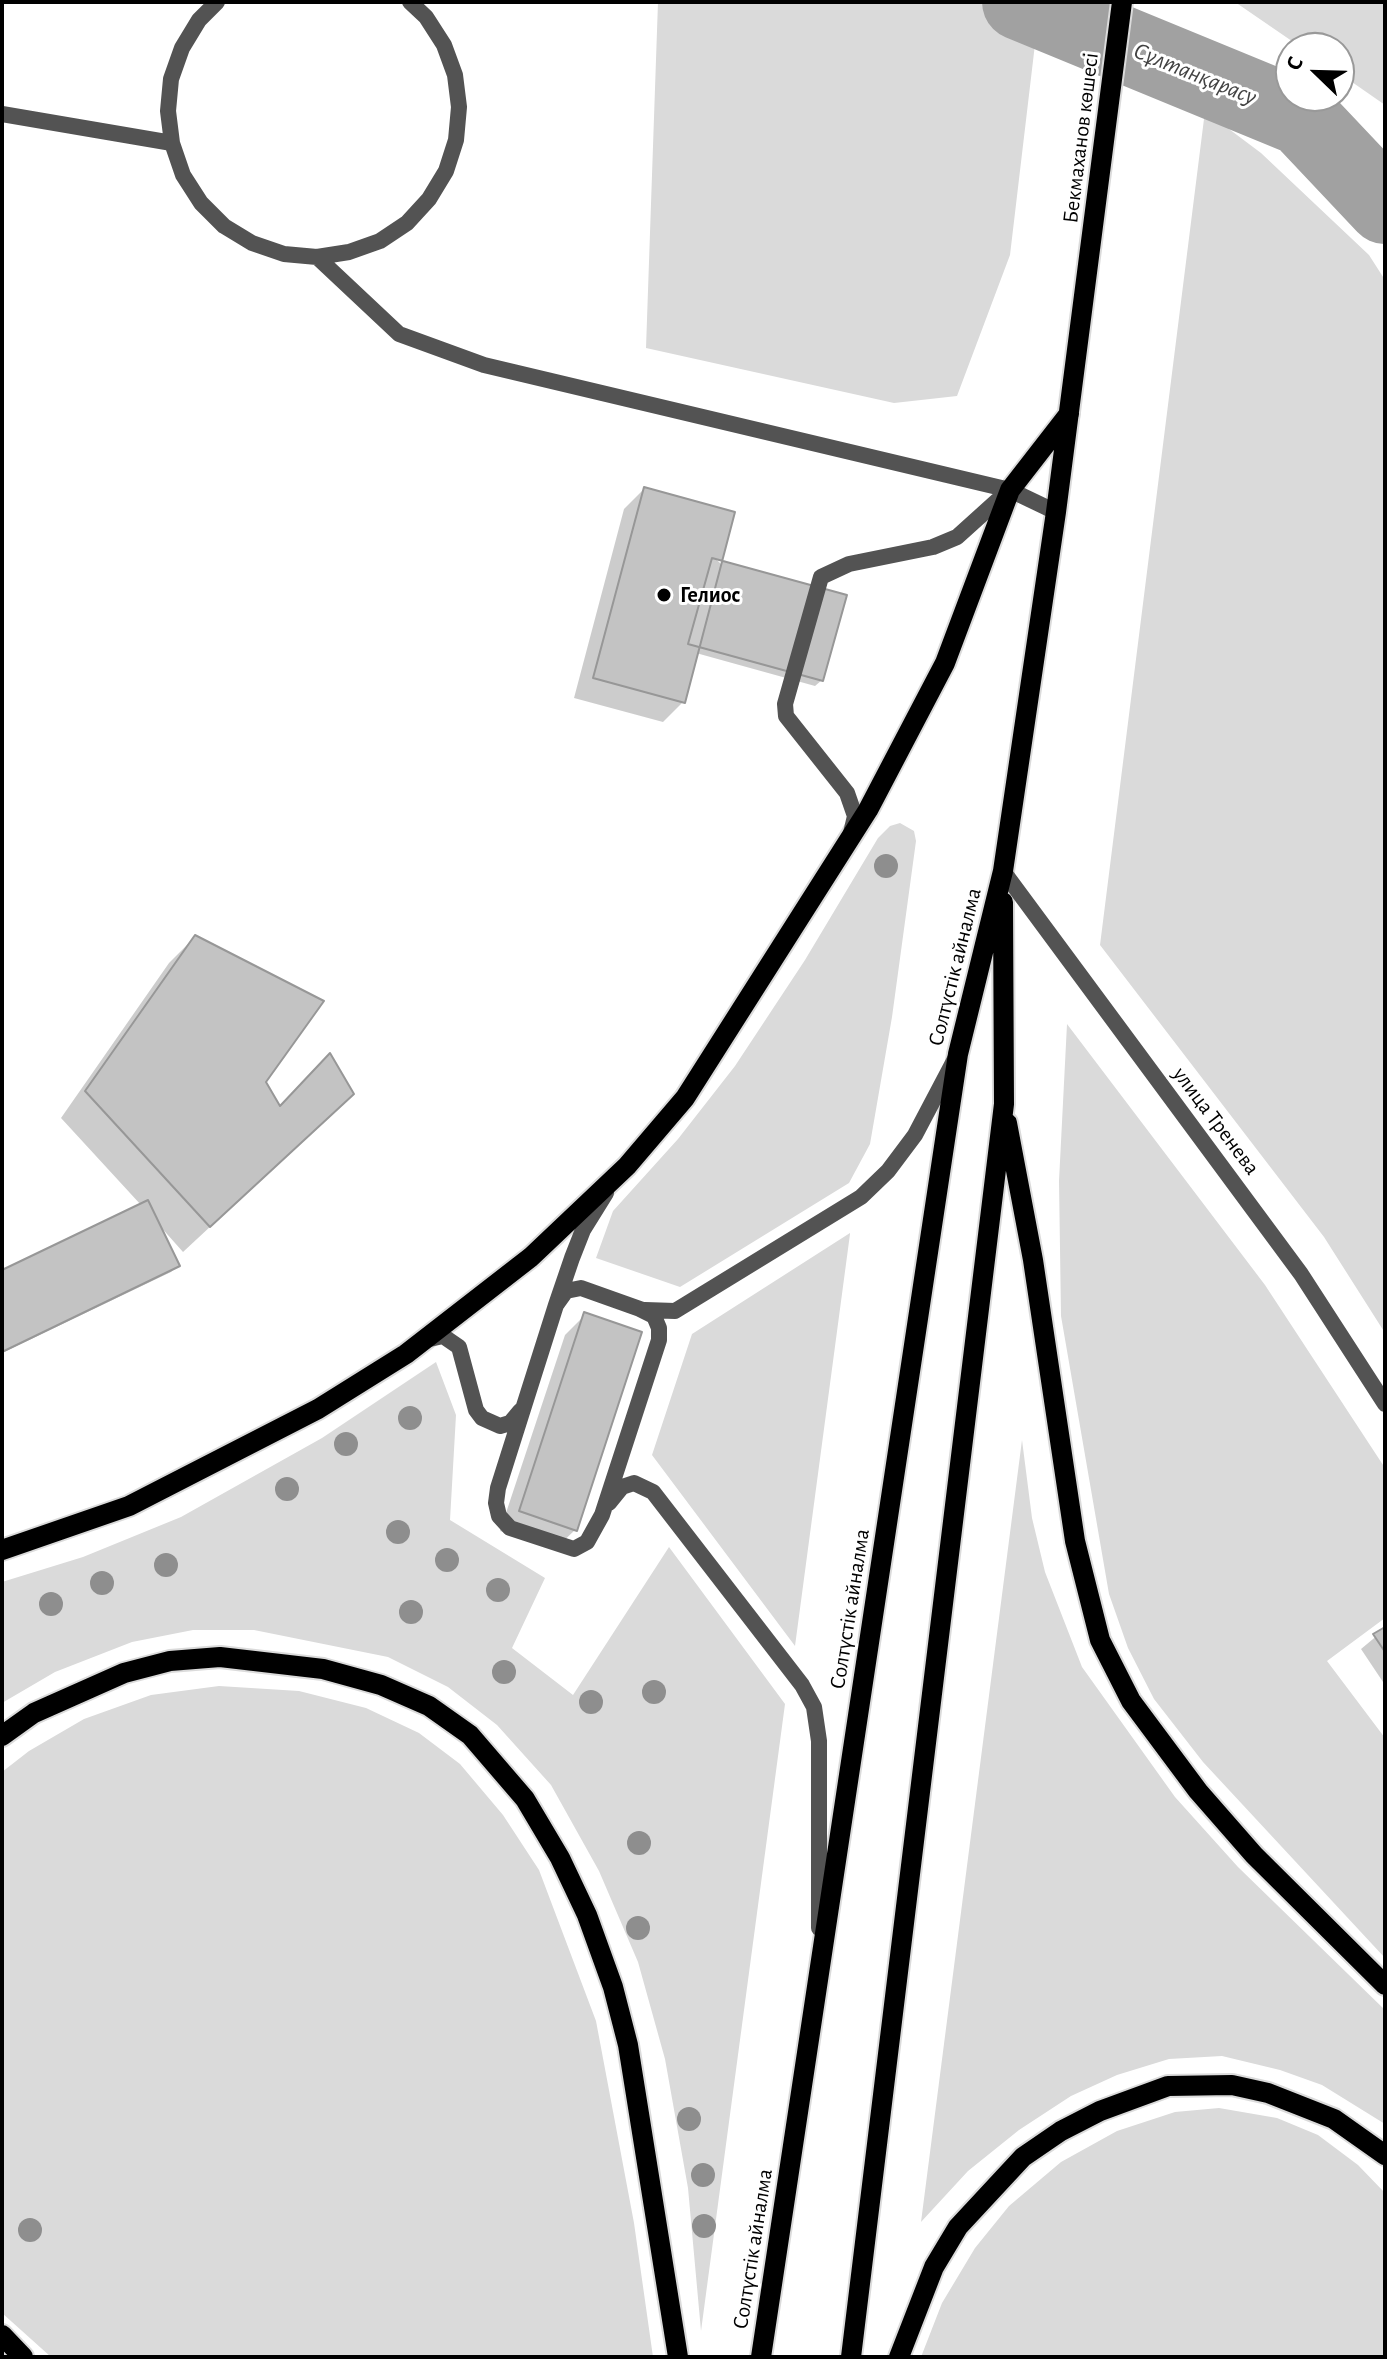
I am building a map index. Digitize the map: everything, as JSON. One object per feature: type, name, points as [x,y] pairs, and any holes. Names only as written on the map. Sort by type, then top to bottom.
[{"type":"main road","name":"Бекмаханов көшесі","points":[[1088,279],[1122,2]]},
{"type":"main road","name":"Солтүстік айналма","points":[[761,2357],[958,1054],[1003,871],[1088,279]]},
{"type":"main road","points":[[2,1550],[129,1506],[223,1461],[318,1409],[423,1342],[531,1257],[627,1166],[685,1098],[845,848],[907,741],[945,663],[1010,490],[1069,414]]},
{"type":"main road","name":"Солтүстік айналма","points":[[851,2357],[1004,1104],[1003,871]]},
{"type":"main road","points":[[1004,1104],[1033,1260],[1075,1541],[1100,1640],[1131,1701],[1198,1791],[1254,1855],[1385,1985]]},
{"type":"main road","points":[[2,1736],[34,1713],[124,1673],[170,1661],[220,1657],[323,1669],[381,1685],[429,1706],[470,1735],[525,1799],[560,1858],[587,1915],[613,1987],[628,2045],[678,2357]]},
{"type":"main road","points":[[899,2357],[934,2267],[958,2227],[1023,2157],[1061,2131],[1100,2111],[1168,2086],[1232,2085],[1268,2093],[1334,2119],[1385,2155]]},
{"type":"main road","points":[[2,2335],[23,2357]]},
{"type":"street","points":[[217,2],[199,20],[182,48],[171,79],[168,111],[172,143],[189,184],[201,203],[224,226],[252,243],[284,254],[317,257],[349,252],[380,241],[407,223],[429,199],[446,171],[456,140],[459,107],[455,75],[427,10],[410,2]]},
{"type":"street","points":[[2,114],[172,143]]},
{"type":"street","points":[[317,257],[399,334],[484,365],[1010,490],[1056,512]]},
{"type":"street","points":[[845,848],[853,827],[852,802],[786,716],[785,704],[821,577],[849,564],[933,547],[957,537],[1010,490]]},
{"type":"street","name":"улица Тренева","points":[[1003,871],[1301,1274],[1385,1404]]},
{"type":"street","points":[[640,1309],[675,1311],[861,1197],[888,1171],[915,1135],[958,1054]]},
{"type":"street","points":[[627,1166],[583,1230],[498,1488],[499,1516],[521,1534],[574,1549],[587,1542],[622,1487],[634,1483],[653,1492],[802,1685],[814,1707],[819,1741],[819,1973]]},
{"type":"street","points":[[556,1305],[561,1296],[574,1288],[654,1316],[659,1340],[602,1515]]},
{"type":"street","points":[[423,1342],[443,1336],[459,1347],[476,1410],[490,1424],[510,1423],[526,1398]]},
{"type":"shaded area","points":[[658,2],[1040,2],[1010,255],[957,396],[894,403],[646,348]]},
{"type":"shaded area","points":[[1235,2],[1385,2],[1385,105],[1355,84],[1355,32],[1279,32]]},
{"type":"shaded area","points":[[1205,111],[1261,153],[1369,255],[1385,280],[1385,1333],[1324,1237],[1100,945]]},
{"type":"shaded area","points":[[900,823],[914,831],[916,841],[892,1017],[870,1144],[849,1183],[680,1287],[596,1258],[613,1211],[678,1139],[735,1066],[805,960],[878,838],[890,826]]},
{"type":"shaded area","points":[[1067,1024],[1265,1285],[1385,1468],[1385,1618],[1327,1661],[1385,1738],[1385,1958],[1203,1762],[1154,1699],[1128,1648],[1109,1594],[1061,1316],[1059,1181]]},
{"type":"shaded area","points":[[850,1233],[795,1646],[652,1455],[692,1334]]},
{"type":"shaded area","points":[[436,1362],[456,1415],[450,1520],[545,1578],[512,1648],[573,1695],[669,1547],[785,1704],[701,2331],[688,2188],[665,2059],[638,1962],[599,1871],[551,1785],[497,1725],[448,1687],[388,1657],[254,1630],[193,1630],[132,1642],[55,1672],[2,1703],[2,1582],[83,1557],[181,1517],[322,1438]]},
{"type":"shaded area","points":[[1022,1440],[1032,1518],[1045,1572],[1082,1667],[1175,1797],[1238,1867],[1385,2010],[1385,2124],[1322,2085],[1280,2070],[1222,2056],[1169,2059],[1117,2075],[1071,2096],[1019,2130],[968,2171],[921,2222]]},
{"type":"shaded area","points":[[219,1686],[299,1691],[366,1708],[419,1733],[460,1764],[503,1815],[539,1870],[596,2021],[634,2223],[653,2357],[51,2357],[2,2313],[2,1772],[29,1751],[84,1719],[151,1695]]},
{"type":"shaded area","points":[[1219,2108],[1277,2118],[1318,2135],[1358,2165],[1385,2193],[1385,2357],[921,2357],[942,2303],[975,2248],[1009,2206],[1061,2162],[1117,2131],[1175,2112]]},
{"type":"building","name":"Гелиос","points":[[644,487],[735,512],[685,703],[593,678]]},
{"type":"building","points":[[712,558],[847,595],[823,681],[688,644]]},
{"type":"building","points":[[195,935],[324,1001],[266,1082],[280,1106],[330,1053],[354,1094],[210,1227],[85,1091]]},
{"type":"building","points":[[148,1200],[180,1266],[2,1352],[2,1270]]},
{"type":"building","points":[[584,1312],[642,1332],[577,1531],[519,1511]]},
{"type":"building","points":[[1385,1627],[1385,1652],[1373,1634]]},
{"type":"waterway","name":"Сұлтанқарасу","points":[[1020,2],[1302,118],[1385,206]]},
{"type":"place","name":"Гелиос","points":[[664,595]]}]
